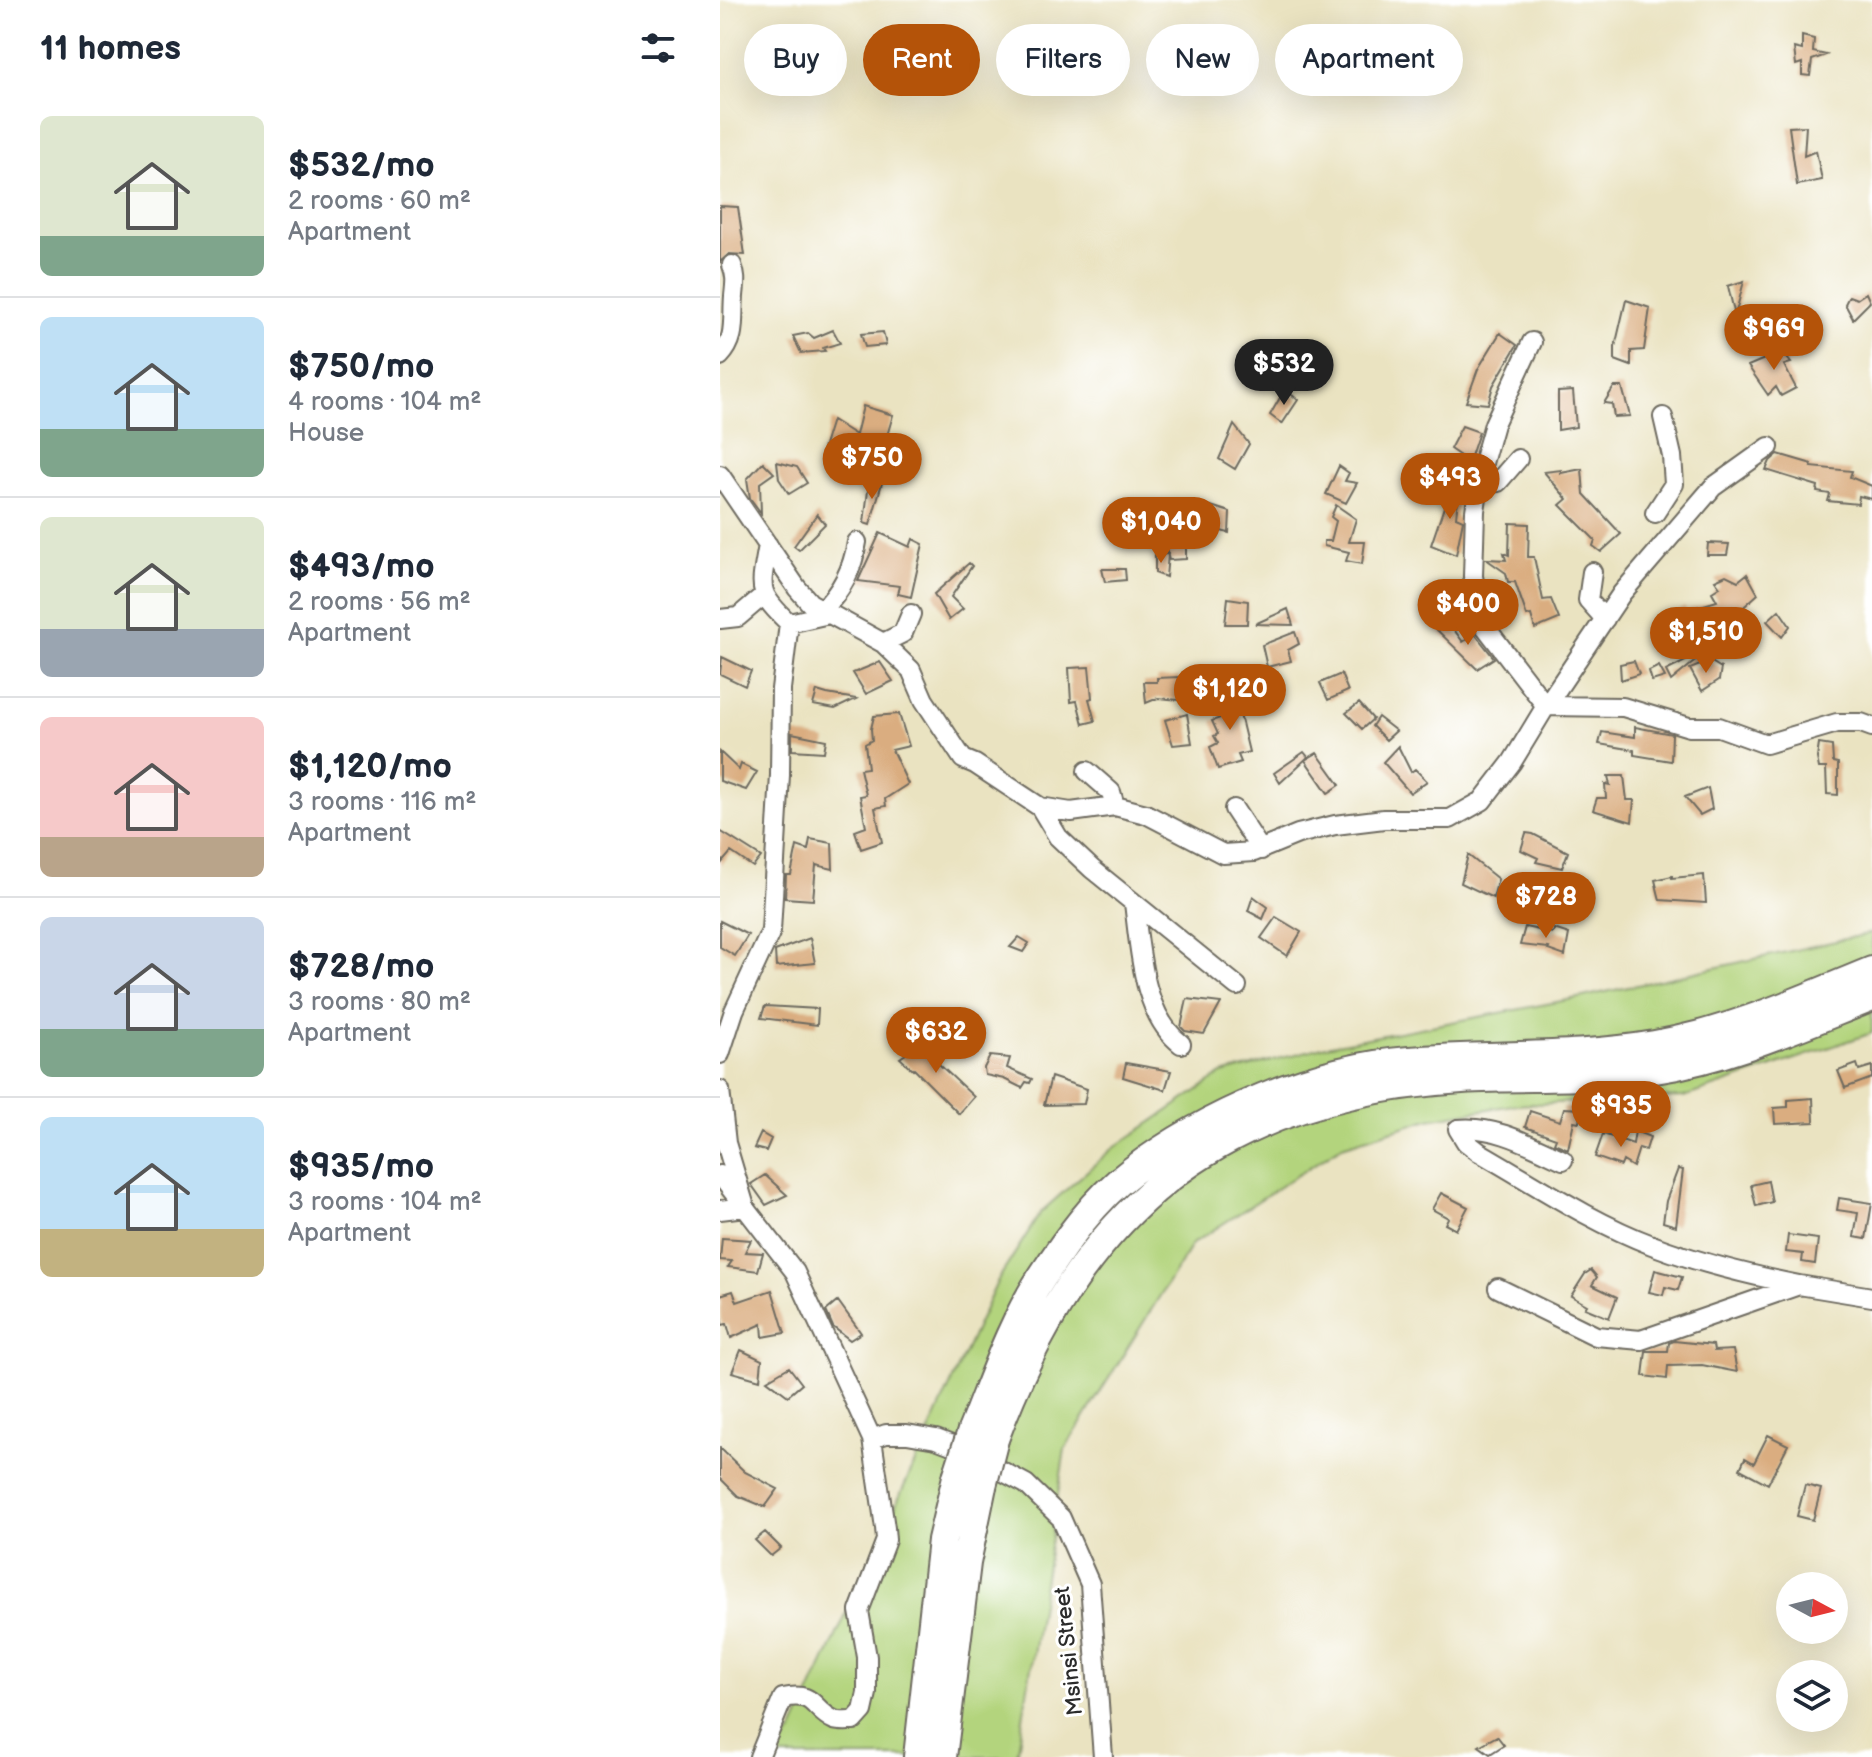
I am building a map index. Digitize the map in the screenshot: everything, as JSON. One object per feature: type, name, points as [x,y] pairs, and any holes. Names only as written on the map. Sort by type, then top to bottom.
[{"type":"highway","points":[[918,1757],[942,1540],[969,1482],[1006,1345],[1040,1279],[1083,1219],[1130,1173],[1189,1135],[1254,1102],[1328,1076],[1405,1061],[1574,1053],[1655,1045],[1726,1029],[1872,971]]},
{"type":"highway","points":[[983,1435],[1069,1285],[1108,1234],[1148,1194],[1187,1163],[1239,1133],[1336,1097],[1387,1087],[1462,1079],[1592,1078],[1714,1057],[1872,997]]},
{"type":"highway","points":[[942,1757],[966,1563],[969,1482]]},
{"type":"street","points":[[721,358],[734,329],[737,277],[732,265]]},
{"type":"street","points":[[1532,342],[1494,424],[1479,484],[1473,576],[1480,620],[1546,706]]},
{"type":"street","points":[[1655,513],[1674,484],[1672,456],[1663,417]]},
{"type":"street","points":[[720,475],[810,603],[883,643],[911,670],[924,700],[963,759],[1040,807],[1071,812],[1115,806],[1146,814],[1223,854],[1261,850],[1298,834],[1335,825],[1384,819],[1450,819],[1482,801],[1605,619],[1654,554],[1713,487],[1769,447]]},
{"type":"street","points":[[1479,484],[1498,482],[1518,459]]},
{"type":"street","points":[[1654,554],[1656,491]]},
{"type":"street","points":[[826,612],[855,557],[857,542]]},
{"type":"street","points":[[768,545],[762,584],[767,603],[783,617]]},
{"type":"street","points":[[1592,572],[1588,600],[1605,619]]},
{"type":"street","points":[[729,618],[765,594]]},
{"type":"street","points":[[729,618],[826,612]]},
{"type":"street","points":[[883,643],[903,633],[911,614]]},
{"type":"street","points":[[720,1054],[734,1011],[771,931],[780,775],[783,617]]},
{"type":"street","points":[[1546,706],[1623,707],[1689,727],[1719,727],[1766,744],[1837,723],[1861,723],[1872,727]]},
{"type":"street","points":[[1087,771],[1111,792],[1115,806]]},
{"type":"street","points":[[1040,807],[1058,837],[1237,986]]},
{"type":"street","points":[[1234,809],[1261,850]]},
{"type":"street","points":[[1134,903],[1150,998],[1169,1035],[1181,1044]]},
{"type":"street","points":[[720,1090],[726,1143],[745,1207]]},
{"type":"street","points":[[1563,1160],[1508,1136],[1475,1127],[1458,1129],[1466,1142],[1479,1152],[1593,1217],[1651,1245],[1738,1272],[1872,1297]]},
{"type":"street","points":[[720,1175],[795,1272],[872,1439],[886,1540],[859,1611],[867,1657],[867,1693],[863,1711],[854,1721],[834,1720],[809,1698],[797,1695],[783,1698],[759,1757]]},
{"type":"street","points":[[720,1210],[745,1207]]},
{"type":"street","points":[[1498,1288],[1596,1336],[1641,1340],[1799,1285]]},
{"type":"street","name":"Msinsi Street","points":[[872,1439],[886,1434],[936,1439],[1009,1473],[1026,1484],[1061,1518],[1090,1584],[1103,1757]]},
{"type":"green space","points":[[1872,933],[1872,1033],[1684,1097],[1513,1105],[1429,1119],[1342,1146],[1192,1244],[1065,1449],[1017,1757],[771,1757],[792,1733],[998,1280],[1041,1212],[1111,1150],[1222,1074],[1326,1046],[1583,997]]},
{"type":"building","points":[[1802,36],[1814,39],[1813,52],[1826,55],[1812,60],[1810,76],[1802,75],[1802,63],[1796,65],[1794,48],[1802,50]]},
{"type":"building","points":[[1806,126],[1804,156],[1816,151],[1822,180],[1797,185],[1789,127]]},
{"type":"building","points":[[720,206],[738,207],[745,255],[729,254],[720,262]]},
{"type":"building","points":[[1744,281],[1735,316],[1728,286]]},
{"type":"building","points":[[1866,293],[1870,302],[1853,319],[1845,304],[1849,296],[1857,299]]},
{"type":"building","points":[[1626,300],[1650,308],[1644,350],[1631,351],[1631,366],[1615,360]]},
{"type":"building","points":[[833,330],[840,343],[823,348],[825,351],[801,353],[793,336],[808,333],[814,338]]},
{"type":"building","points":[[883,332],[886,345],[865,347],[861,334]]},
{"type":"building","points":[[1500,333],[1517,345],[1493,386],[1488,404],[1466,402],[1478,369]]},
{"type":"building","points":[[1776,344],[1791,363],[1784,365],[1796,388],[1781,396],[1776,387],[1768,395],[1748,366],[1767,358],[1765,354]]},
{"type":"building","points":[[1614,387],[1622,387],[1630,416],[1614,417],[1612,404],[1604,403]]},
{"type":"building","points":[[1285,389],[1298,400],[1282,424],[1270,415]]},
{"type":"building","points":[[1573,391],[1576,427],[1558,430],[1558,392]]},
{"type":"building","points":[[863,406],[893,415],[882,453],[874,452],[865,471],[836,462],[822,452],[832,420],[856,435]]},
{"type":"building","points":[[1234,425],[1249,444],[1235,469],[1219,459]]},
{"type":"building","points":[[1462,426],[1479,432],[1469,462],[1450,449]]},
{"type":"building","points":[[1778,454],[1812,464],[1811,467],[1852,471],[1850,477],[1872,486],[1872,499],[1859,496],[1858,504],[1828,501],[1830,494],[1817,492],[1818,486],[1766,470]]},
{"type":"building","points":[[763,462],[774,473],[760,483],[761,513],[750,498],[747,479]]},
{"type":"building","points":[[777,462],[797,467],[807,483],[789,494],[779,479]]},
{"type":"building","points":[[1339,466],[1349,473],[1345,481],[1357,483],[1346,503],[1326,494]]},
{"type":"building","points":[[1582,469],[1584,494],[1621,534],[1601,552],[1593,546],[1595,540],[1560,505],[1567,499],[1544,472]]},
{"type":"building","points":[[1456,472],[1461,473],[1456,517],[1463,520],[1456,555],[1431,545]]},
{"type":"building","points":[[869,482],[882,483],[870,525],[864,523]]},
{"type":"building","points":[[1336,505],[1356,519],[1349,542],[1365,542],[1362,564],[1346,561],[1349,552],[1324,546],[1324,541],[1331,541],[1336,521],[1331,517]]},
{"type":"building","points":[[1211,506],[1230,512],[1229,533],[1208,528]]},
{"type":"building","points":[[817,514],[825,524],[799,550],[794,546]]},
{"type":"building","points":[[1510,523],[1529,524],[1528,557],[1534,557],[1543,600],[1551,599],[1559,619],[1535,629],[1515,582],[1508,582],[1506,573],[1486,559],[1506,560],[1504,553],[1509,555]]},
{"type":"building","points":[[880,533],[910,547],[913,539],[923,544],[911,597],[898,594],[900,586],[858,581]]},
{"type":"building","points":[[1186,537],[1186,559],[1169,560],[1164,541]]},
{"type":"building","points":[[1708,543],[1729,544],[1727,555],[1707,555]]},
{"type":"building","points":[[1168,554],[1166,577],[1155,573],[1155,555]]},
{"type":"building","points":[[969,563],[972,566],[951,597],[963,609],[949,620],[934,594]]},
{"type":"building","points":[[1102,569],[1125,569],[1126,580],[1105,582]]},
{"type":"building","points":[[1747,574],[1758,594],[1736,614],[1732,607],[1702,619],[1702,634],[1674,644],[1665,624],[1671,621],[1669,614],[1684,607],[1687,610],[1717,601],[1712,592],[1720,587],[1715,580],[1726,575],[1738,581]]},
{"type":"building","points":[[1228,598],[1248,601],[1247,624],[1225,624]]},
{"type":"building","points":[[1288,609],[1293,625],[1255,624]]},
{"type":"building","points":[[1779,610],[1790,626],[1782,637],[1767,621]]},
{"type":"building","points":[[1449,623],[1463,642],[1475,634],[1494,658],[1477,669],[1437,630]]},
{"type":"building","points":[[1295,632],[1299,644],[1288,650],[1291,661],[1267,667],[1262,645]]},
{"type":"building","points":[[1697,655],[1699,658],[1671,681],[1666,671]]},
{"type":"building","points":[[722,657],[751,671],[745,686],[720,674]]},
{"type":"building","points":[[1634,661],[1639,674],[1621,680],[1620,664]]},
{"type":"building","points":[[1710,661],[1721,668],[1719,680],[1702,691],[1690,669]]},
{"type":"building","points":[[880,662],[893,681],[866,694],[853,673]]},
{"type":"building","points":[[1659,666],[1665,677],[1652,681],[1649,671]]},
{"type":"building","points":[[1089,667],[1092,698],[1089,699],[1095,721],[1083,724],[1077,701],[1071,702],[1069,668]]},
{"type":"building","points":[[1341,674],[1348,691],[1328,700],[1320,683]]},
{"type":"building","points":[[1179,677],[1179,700],[1158,698],[1146,703],[1144,682]]},
{"type":"building","points":[[1235,686],[1243,707],[1238,706],[1249,752],[1238,755],[1241,762],[1218,769],[1210,747],[1218,743],[1212,721],[1228,715],[1219,696]]},
{"type":"building","points":[[817,691],[856,699],[835,709],[813,705]]},
{"type":"building","points":[[1359,703],[1373,719],[1362,729],[1346,713]]},
{"type":"building","points":[[899,714],[909,746],[892,750],[908,784],[885,799],[886,806],[875,808],[882,842],[861,849],[855,831],[866,827],[860,796],[866,795],[860,769],[868,768],[865,744],[872,740],[874,716]]},
{"type":"building","points":[[1187,714],[1192,743],[1173,745],[1165,720]]},
{"type":"building","points":[[1378,717],[1396,731],[1386,740],[1372,726]]},
{"type":"building","points":[[1635,727],[1672,734],[1671,761],[1634,755],[1634,750],[1599,744],[1602,732],[1635,737]]},
{"type":"building","points":[[792,733],[826,740],[824,752],[792,750]]},
{"type":"building","points":[[1819,744],[1832,746],[1833,762],[1838,763],[1838,795],[1827,794],[1826,768],[1819,768],[1817,758]]},
{"type":"building","points":[[1398,746],[1411,772],[1415,769],[1427,781],[1410,793],[1383,762]]},
{"type":"building","points":[[720,752],[739,770],[741,764],[757,772],[746,790],[720,781]]},
{"type":"building","points":[[1304,752],[1308,757],[1280,783],[1274,773]]},
{"type":"building","points":[[1317,753],[1340,785],[1328,793],[1305,760]]},
{"type":"building","points":[[1608,776],[1624,776],[1627,800],[1634,800],[1632,822],[1593,810],[1597,798],[1606,798],[1605,784],[1610,785]]},
{"type":"building","points":[[1708,788],[1712,809],[1700,815],[1685,797]]},
{"type":"building","points":[[720,831],[761,857],[753,867],[731,852],[720,865]]},
{"type":"building","points":[[1526,833],[1568,852],[1562,868],[1536,862],[1538,858],[1521,850]]},
{"type":"building","points":[[810,839],[832,843],[833,869],[816,865],[813,900],[785,898],[786,875],[791,875],[797,846],[808,850]]},
{"type":"building","points":[[1468,855],[1498,879],[1493,898],[1461,883]]},
{"type":"building","points":[[1704,875],[1706,903],[1660,900],[1655,880]]},
{"type":"building","points":[[1253,896],[1268,907],[1263,919],[1248,911]]},
{"type":"building","points":[[1276,917],[1301,932],[1287,956],[1261,938]]},
{"type":"building","points":[[720,921],[748,935],[735,956],[720,947]]},
{"type":"building","points":[[1525,927],[1553,933],[1554,929],[1569,934],[1565,956],[1549,948],[1520,945]]},
{"type":"building","points":[[1019,937],[1029,943],[1023,952],[1010,947]]},
{"type":"building","points":[[810,938],[815,963],[776,967],[775,951]]},
{"type":"building","points":[[1187,999],[1221,1003],[1204,1034],[1185,1031],[1181,1027]]},
{"type":"building","points":[[765,1006],[818,1009],[817,1025],[761,1018]]},
{"type":"building","points":[[908,1035],[974,1097],[959,1114],[900,1058],[909,1052],[898,1042]]},
{"type":"building","points":[[990,1056],[1010,1058],[1007,1068],[1032,1079],[1030,1083],[1026,1082],[1022,1088],[1004,1079],[985,1075],[984,1068]]},
{"type":"building","points":[[1126,1063],[1171,1071],[1165,1090],[1123,1077]]},
{"type":"building","points":[[1857,1064],[1859,1070],[1872,1066],[1872,1078],[1845,1088],[1838,1071]]},
{"type":"building","points":[[1051,1077],[1087,1089],[1084,1104],[1044,1105]]},
{"type":"building","points":[[1813,1098],[1814,1122],[1775,1124],[1774,1108],[1788,1107],[1788,1100]]},
{"type":"building","points":[[1564,1108],[1581,1109],[1579,1122],[1574,1121],[1568,1149],[1554,1143],[1556,1138],[1525,1127],[1530,1111],[1560,1121]]},
{"type":"building","points":[[1635,1131],[1650,1137],[1646,1150],[1639,1148],[1633,1167],[1623,1161],[1621,1166],[1595,1157],[1603,1134],[1633,1144]]},
{"type":"building","points":[[761,1133],[771,1139],[766,1151],[754,1148]]},
{"type":"building","points":[[1678,1169],[1683,1170],[1676,1226],[1663,1222],[1666,1201]]},
{"type":"building","points":[[765,1175],[787,1195],[766,1205],[751,1184]]},
{"type":"building","points":[[1768,1181],[1772,1202],[1756,1206],[1751,1185]]},
{"type":"building","points":[[1441,1193],[1468,1207],[1456,1230],[1445,1224],[1448,1218],[1432,1209]]},
{"type":"building","points":[[1839,1198],[1872,1203],[1866,1239],[1854,1237],[1858,1213],[1837,1210]]},
{"type":"building","points":[[1788,1235],[1818,1239],[1815,1264],[1802,1262],[1803,1254],[1786,1252]]},
{"type":"building","points":[[722,1238],[751,1240],[745,1252],[763,1253],[758,1271],[728,1267],[732,1261],[720,1260]]},
{"type":"building","points":[[1591,1270],[1597,1277],[1592,1285],[1617,1297],[1609,1318],[1585,1308],[1587,1305],[1571,1296]]},
{"type":"building","points":[[1655,1270],[1682,1277],[1678,1290],[1665,1287],[1663,1295],[1649,1292]]},
{"type":"building","points":[[772,1290],[785,1333],[763,1337],[762,1324],[731,1338],[727,1324],[722,1325],[720,1295],[733,1291],[737,1302]]},
{"type":"building","points":[[838,1301],[861,1333],[850,1340],[833,1327],[826,1311]]},
{"type":"building","points":[[1669,1343],[1713,1345],[1714,1351],[1733,1350],[1737,1372],[1702,1365],[1668,1366],[1667,1379],[1643,1376],[1646,1351],[1668,1351]]},
{"type":"building","points":[[741,1350],[762,1360],[760,1380],[732,1372]]},
{"type":"building","points":[[789,1367],[802,1384],[788,1396],[767,1380]]},
{"type":"building","points":[[1768,1435],[1788,1445],[1768,1484],[1740,1469],[1745,1458],[1754,1463]]},
{"type":"building","points":[[720,1448],[745,1472],[778,1489],[765,1507],[738,1496],[720,1478]]},
{"type":"building","points":[[1805,1485],[1821,1489],[1813,1520],[1797,1516]]},
{"type":"building","points":[[765,1532],[781,1548],[771,1556],[755,1540]]},
{"type":"building","points":[[1497,1736],[1504,1745],[1490,1754],[1479,1746]]}]
